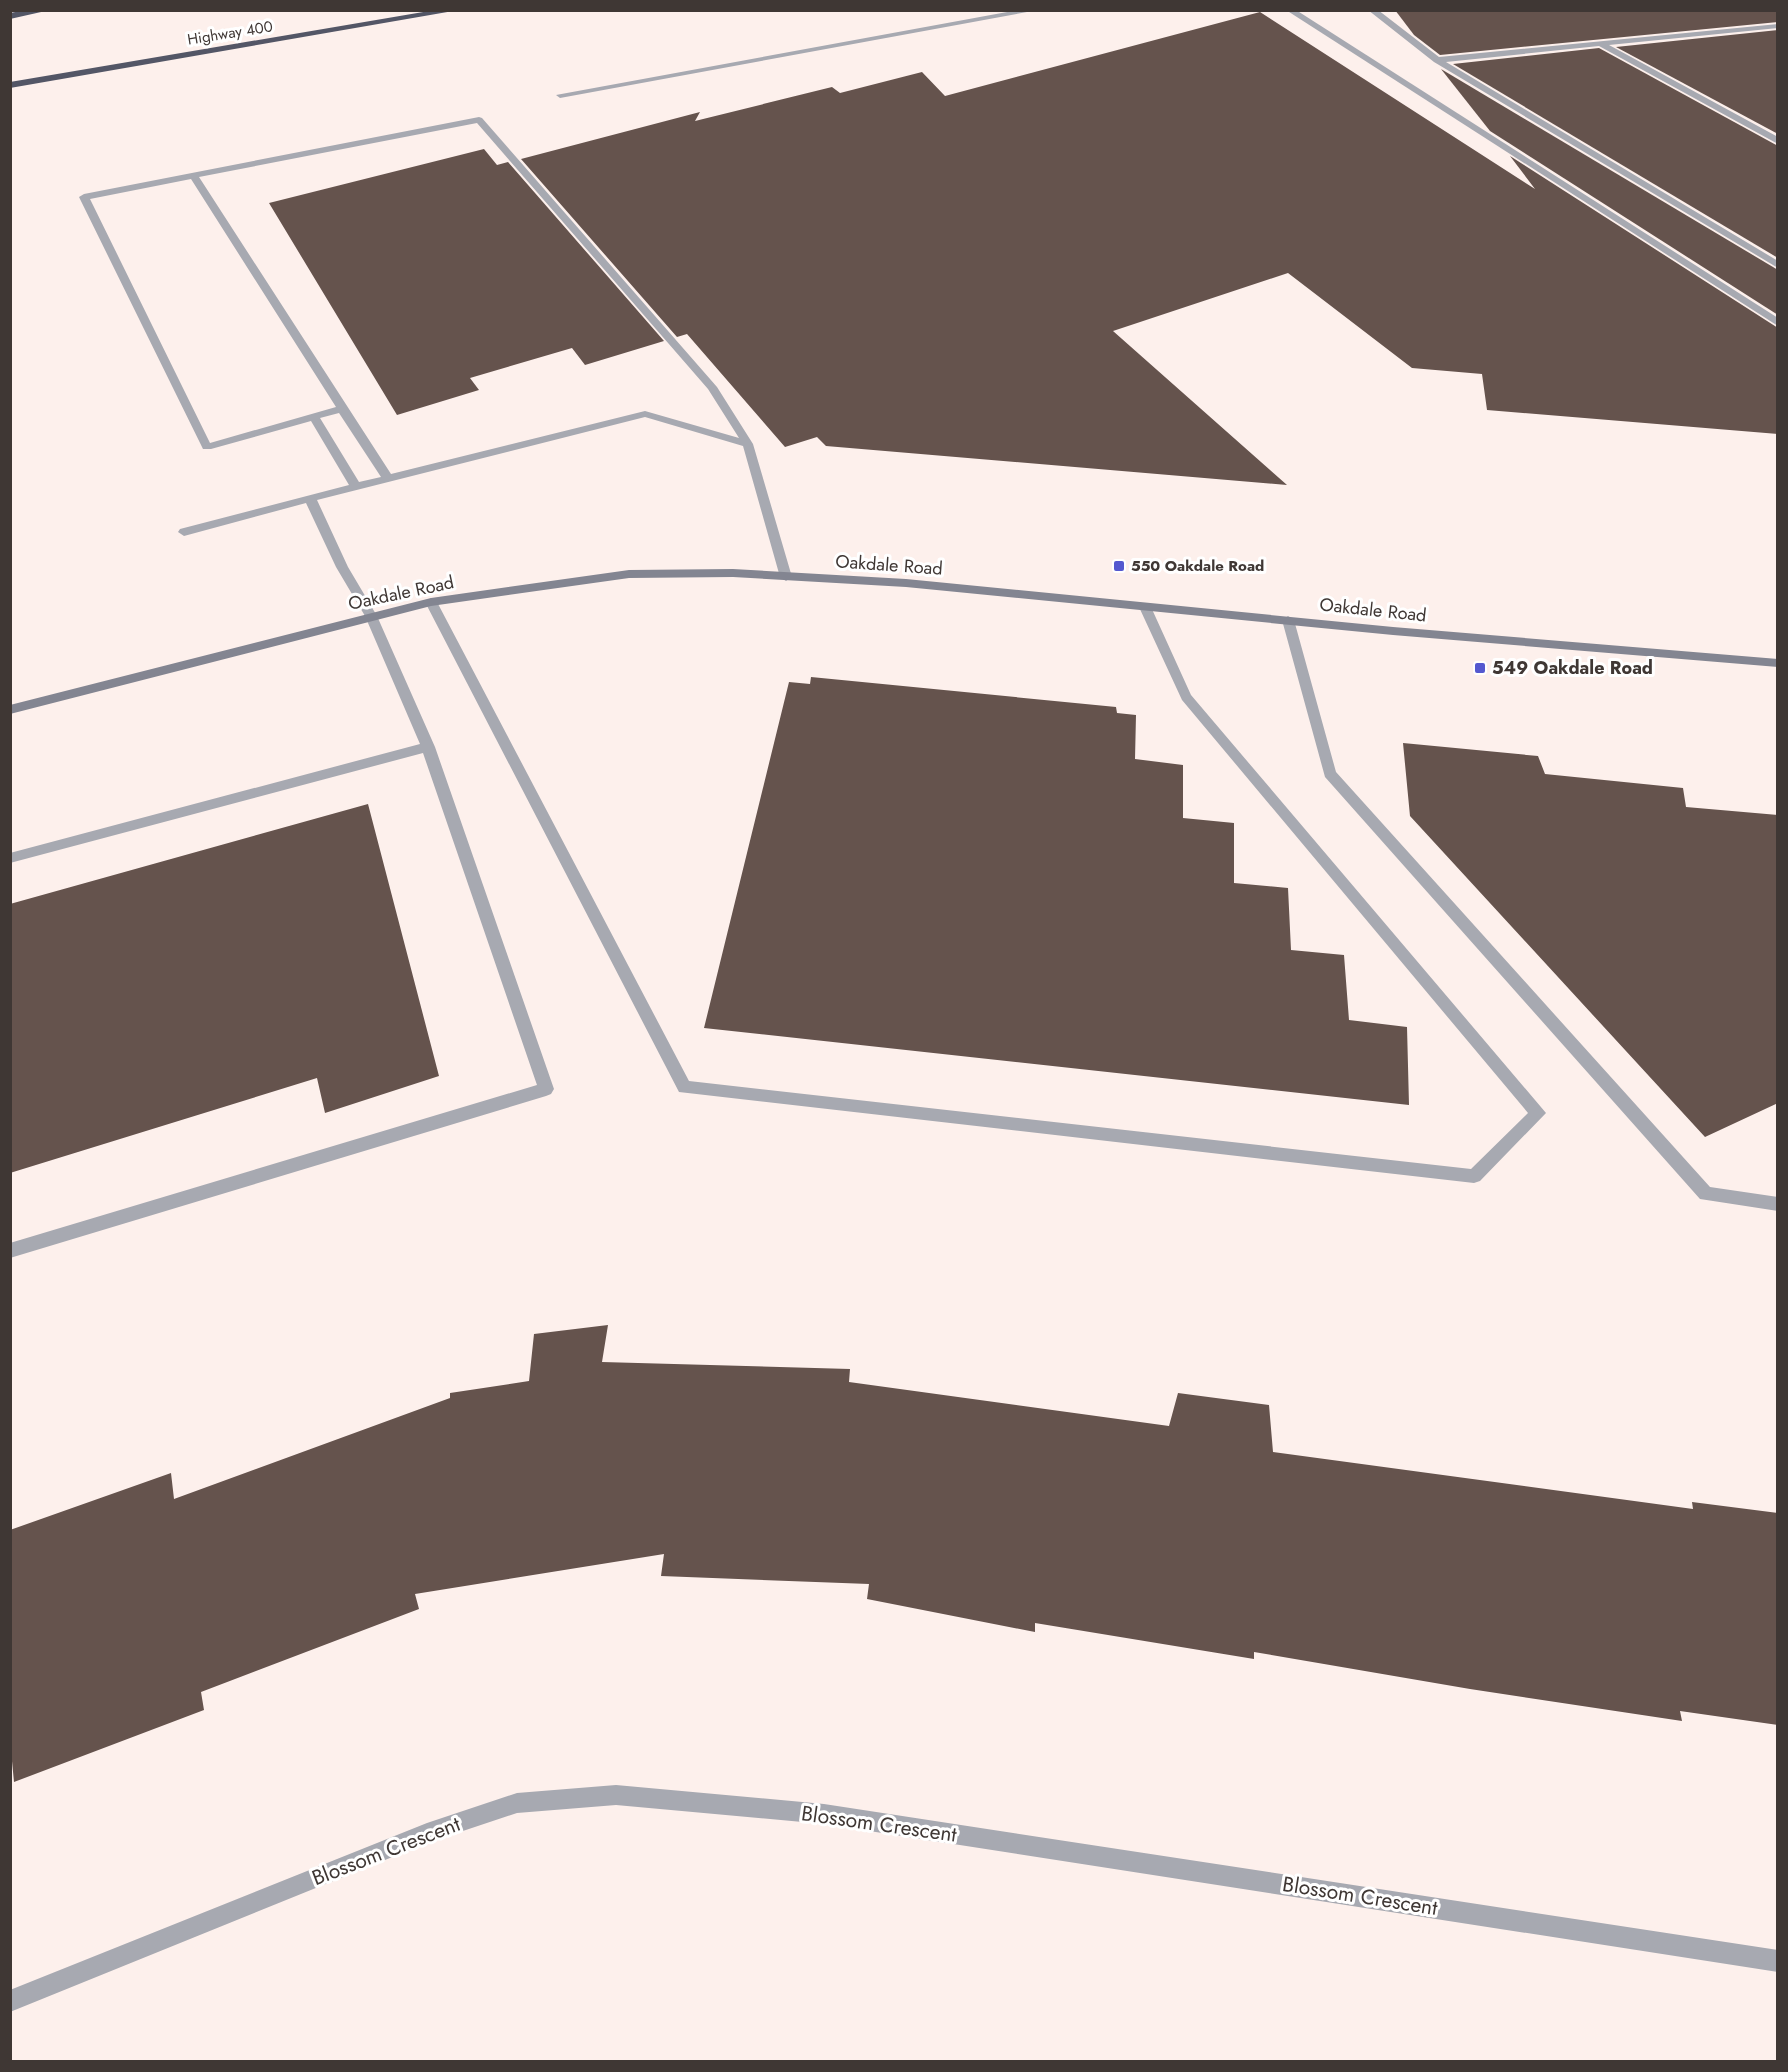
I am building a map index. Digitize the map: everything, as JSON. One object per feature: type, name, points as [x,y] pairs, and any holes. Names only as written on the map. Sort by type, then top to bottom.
[{"type":"highway","points":[[10,16],[46,10]]},
{"type":"highway","name":"Highway 400","points":[[10,85],[455,10]]},
{"type":"street","points":[[560,95],[1034,10]]},
{"type":"street","points":[[1290,10],[1778,323]]},
{"type":"street","points":[[1372,10],[1437,60],[1778,265]]},
{"type":"street","points":[[1437,60],[1776,27]]},
{"type":"street","points":[[1600,44],[1778,141]]},
{"type":"street","points":[[342,409],[207,447],[84,198],[478,120],[712,387],[748,444],[786,577]]},
{"type":"street","points":[[194,176],[388,478]]},
{"type":"street","points":[[184,532],[645,414],[748,444]]},
{"type":"street","points":[[314,417],[356,487]]},
{"type":"street","points":[[10,1251],[546,1089],[428,747],[371,616],[342,567],[310,498]]},
{"type":"street","name":"Oakdale Road","points":[[10,710],[431,602],[629,574],[733,573],[906,583],[1393,631],[1778,663]]},
{"type":"street","points":[[431,602],[684,1086],[1474,1176],[1538,1113],[1186,697],[1145,607]]},
{"type":"street","points":[[1288,620],[1330,774],[1706,1194],[1778,1204]]},
{"type":"street","points":[[10,858],[428,747]]},
{"type":"street","name":"Blossom Crescent","points":[[10,2001],[427,1833],[517,1803],[616,1795],[824,1814],[1778,1961]]},
{"type":"building","points":[[1395,10],[1778,10],[1778,22],[1440,55],[1414,35]]},
{"type":"building","points":[[1260,12],[1535,189],[1510,156],[1778,328],[1778,434],[1487,410],[1482,374],[1412,368],[1288,273],[1113,331],[1287,485],[826,446],[817,437],[785,447],[687,334],[677,337],[521,159],[700,112],[695,121],[832,87],[840,93],[922,72],[945,96]]},
{"type":"building","points":[[1778,30],[1778,134],[1616,47]]},
{"type":"building","points":[[1599,48],[1778,146],[1778,258],[1453,64]]},
{"type":"building","points":[[1441,69],[1778,270],[1778,315],[1490,131]]},
{"type":"building","points":[[484,149],[497,165],[508,162],[664,341],[585,365],[572,348],[470,378],[479,390],[397,415],[269,203]]},
{"type":"building","points":[[811,677],[1116,707],[1117,713],[1136,715],[1135,759],[1183,765],[1183,818],[1234,823],[1234,883],[1288,888],[1291,950],[1344,955],[1349,1020],[1407,1027],[1409,1105],[704,1028],[789,682],[810,684]]},
{"type":"building","points":[[1403,743],[1538,756],[1545,774],[1683,788],[1686,807],[1778,815],[1778,1103],[1705,1137],[1410,816]]},
{"type":"building","points":[[368,804],[439,1076],[325,1113],[317,1078],[10,1173],[10,904]]},
{"type":"building","points":[[608,1325],[602,1362],[850,1369],[849,1382],[1169,1426],[1178,1393],[1269,1405],[1273,1452],[1693,1509],[1692,1502],[1778,1513],[1778,1725],[1680,1711],[1682,1721],[1470,1689],[1254,1652],[1254,1659],[1035,1623],[1035,1632],[867,1599],[869,1584],[661,1576],[664,1554],[415,1594],[419,1609],[201,1692],[204,1710],[14,1782],[10,1740],[10,1530],[171,1473],[174,1499],[450,1398],[450,1393],[529,1381],[534,1334]]},
{"type":"place","name":"550 Oakdale Road","points":[[1119,566]]},
{"type":"place","name":"549 Oakdale Road","points":[[1480,668]]}]
